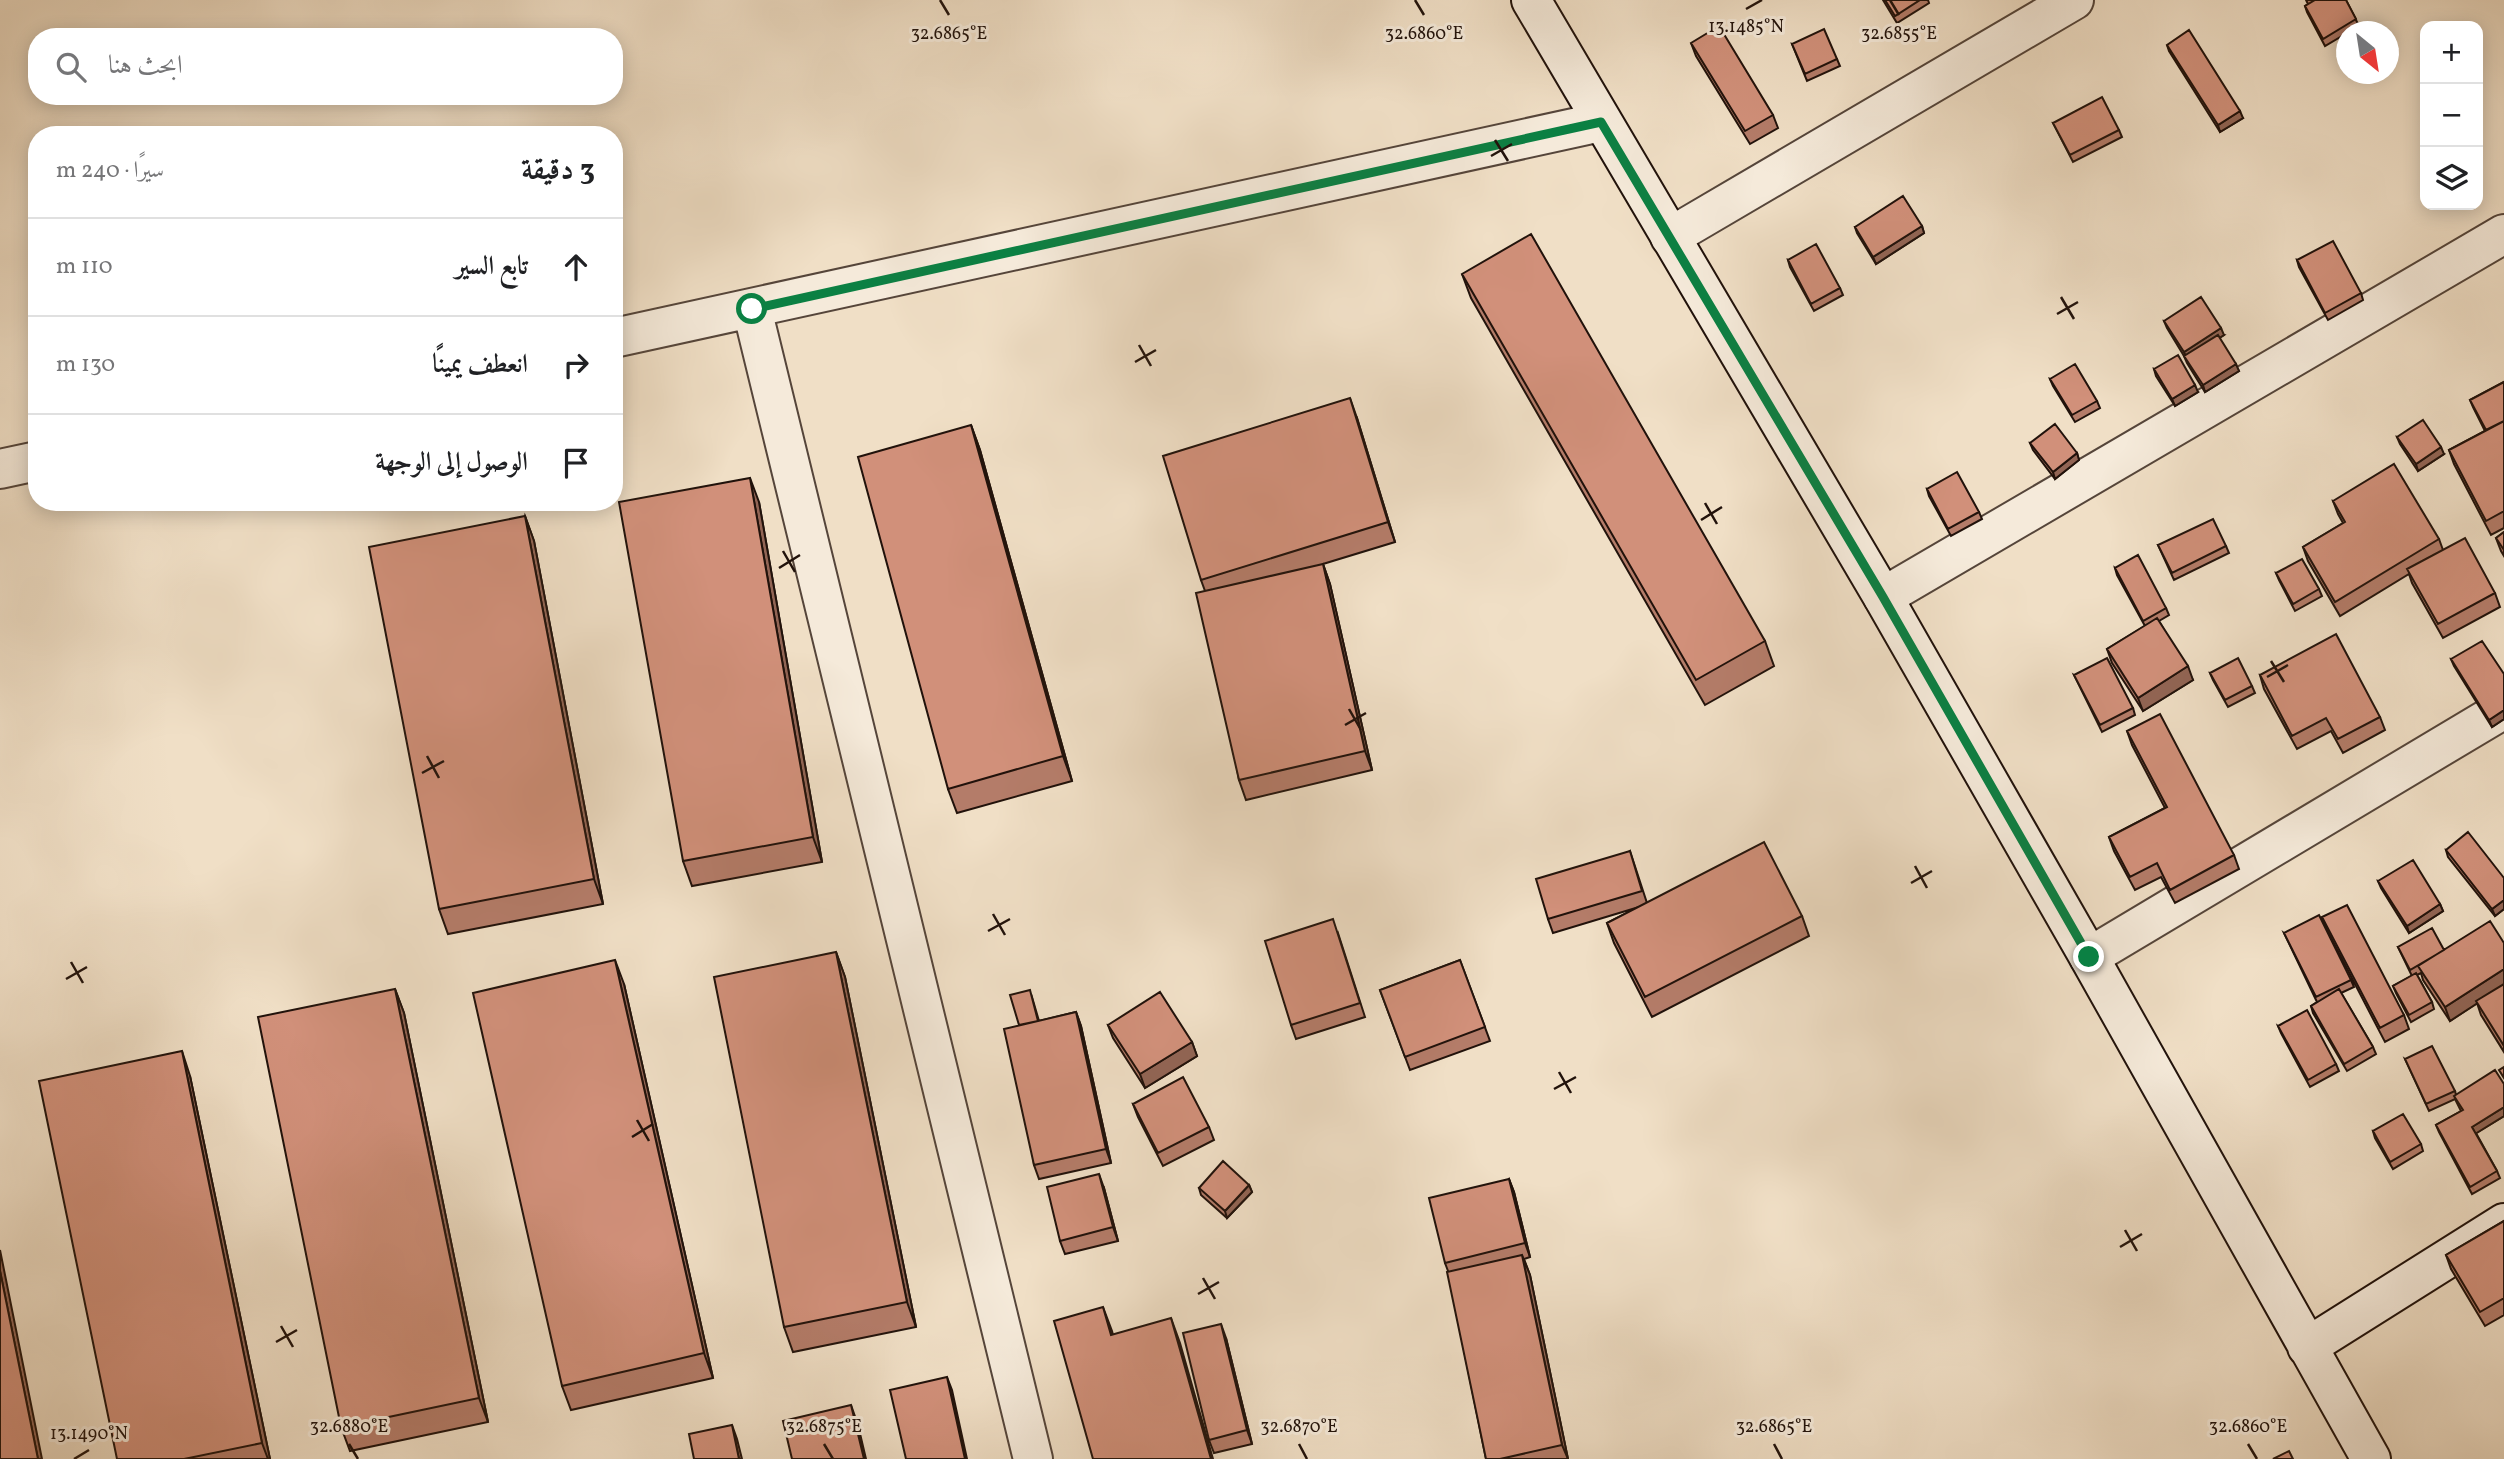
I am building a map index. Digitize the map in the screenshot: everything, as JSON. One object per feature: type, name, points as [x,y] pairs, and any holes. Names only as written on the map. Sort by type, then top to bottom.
[{"type":"street","points":[[1531,0],[1883,597],[2371,1459]]},
{"type":"street","points":[[1670,237],[2074,0]]},
{"type":"street","points":[[623,336],[1601,122]]},
{"type":"street","points":[[1883,597],[2504,234]]},
{"type":"street","points":[[752,309],[1033,1459]]},
{"type":"street","points":[[0,469],[28,463]]},
{"type":"street","points":[[2089,957],[2504,709]]},
{"type":"street","points":[[2307,1347],[2504,1223]]},
{"type":"building","points":[[1885,0],[1920,0],[1895,16]]},
{"type":"building","points":[[2315,0],[2346,0],[2356,19],[2336,21],[2336,31],[2323,39],[2305,6]]},
{"type":"building","points":[[1719,26],[1773,115],[1745,131],[1691,43]]},
{"type":"building","points":[[1824,29],[1837,59],[1805,74],[1792,44]]},
{"type":"building","points":[[2189,30],[2240,111],[2218,125],[2167,45]]},
{"type":"building","points":[[2102,97],[2119,130],[2070,155],[2053,123]]},
{"type":"building","points":[[1903,196],[1922,226],[1873,257],[1855,227]]},
{"type":"building","points":[[1531,234],[1765,641],[1696,680],[1462,274]]},
{"type":"building","points":[[2333,241],[2361,293],[2325,313],[2297,260]]},
{"type":"building","points":[[1816,244],[1840,288],[1811,304],[1788,260]]},
{"type":"building","points":[[2201,297],[2221,328],[2184,352],[2164,321]]},
{"type":"building","points":[[2218,335],[2236,364],[2203,385],[2184,356]]},
{"type":"building","points":[[2178,355],[2195,385],[2172,399],[2154,369]]},
{"type":"building","points":[[2075,364],[2097,401],[2072,415],[2050,379]]},
{"type":"building","points":[[2504,382],[2504,421],[2486,430],[2470,400]]},
{"type":"building","points":[[1350,398],[1388,522],[1201,580],[1163,456]]},
{"type":"building","points":[[2423,420],[2441,447],[2416,464],[2397,437]]},
{"type":"building","points":[[2504,421],[2504,511],[2486,521],[2449,450]]},
{"type":"building","points":[[2055,424],[2077,453],[2053,472],[2030,443]]},
{"type":"building","points":[[971,425],[1063,756],[948,789],[858,457]]},
{"type":"building","points":[[2394,464],[2439,539],[2335,602],[2303,547],[2345,522],[2333,501]]},
{"type":"building","points":[[1957,472],[1979,512],[1948,529],[1927,489]]},
{"type":"building","points":[[750,478],[813,837],[683,861],[621,511],[623,511],[623,501]]},
{"type":"building","points":[[525,516],[594,879],[439,909],[369,547]]},
{"type":"building","points":[[2213,519],[2226,546],[2172,573],[2158,545]]},
{"type":"building","points":[[2504,532],[2504,550],[2496,538]]},
{"type":"building","points":[[2465,538],[2495,593],[2438,624],[2407,569]]},
{"type":"building","points":[[2138,555],[2166,608],[2143,621],[2115,568]]},
{"type":"building","points":[[2302,559],[2319,589],[2293,604],[2276,573]]},
{"type":"building","points":[[1323,564],[1365,751],[1239,780],[1196,593]]},
{"type":"building","points":[[2157,618],[2188,666],[2138,698],[2107,649]]},
{"type":"building","points":[[2336,634],[2380,717],[2338,739],[2326,718],[2292,736],[2260,675]]},
{"type":"building","points":[[2482,641],[2504,674],[2504,710],[2489,720],[2451,659]]},
{"type":"building","points":[[2107,658],[2133,708],[2100,725],[2074,675]]},
{"type":"building","points":[[2238,658],[2252,686],[2225,700],[2210,673]]},
{"type":"building","points":[[2160,714],[2234,855],[2170,890],[2157,863],[2130,877],[2109,837],[2167,807],[2127,731]]},
{"type":"building","points":[[2468,832],[2504,878],[2504,900],[2492,909],[2446,850]]},
{"type":"building","points":[[1764,842],[1802,916],[1645,997],[1607,923]]},
{"type":"building","points":[[1630,851],[1642,891],[1548,919],[1536,879]]},
{"type":"building","points":[[2413,860],[2440,904],[2407,926],[2378,881]]},
{"type":"building","points":[[2347,905],[2404,1015],[2380,1028],[2322,917]]},
{"type":"building","points":[[2319,915],[2351,980],[2316,997],[2284,933]]},
{"type":"building","points":[[1333,919],[1360,1003],[1291,1025],[1265,941]]},
{"type":"building","points":[[2490,921],[2504,943],[2504,969],[2445,1007],[2418,966]]},
{"type":"building","points":[[2432,928],[2444,950],[2410,970],[2398,947]]},
{"type":"building","points":[[836,952],[907,1302],[784,1327],[714,977]]},
{"type":"building","points":[[615,960],[704,1353],[562,1386],[473,993]]},
{"type":"building","points":[[1460,960],[1485,1027],[1405,1057],[1380,990]]},
{"type":"building","points":[[2416,973],[2432,1002],[2409,1015],[2393,986]]},
{"type":"building","points":[[2504,984],[2504,1046],[2476,1001]]},
{"type":"building","points":[[395,989],[479,1398],[341,1427],[258,1017]]},
{"type":"building","points":[[2339,989],[2373,1047],[2344,1064],[2311,1006]]},
{"type":"building","points":[[1030,990],[1038,1021],[1019,1025],[1010,995]]},
{"type":"building","points":[[1160,992],[1192,1042],[1140,1074],[1108,1025]]},
{"type":"building","points":[[2307,1010],[2336,1064],[2308,1080],[2278,1026]]},
{"type":"building","points":[[1076,1012],[1106,1149],[1034,1165],[1004,1029]]},
{"type":"building","points":[[2432,1046],[2455,1091],[2426,1104],[2405,1059]]},
{"type":"building","points":[[182,1051],[262,1443],[184,1459],[117,1459],[39,1081]]},
{"type":"building","points":[[2495,1070],[2504,1084],[2504,1107],[2472,1127],[2497,1171],[2470,1187],[2436,1125],[2463,1110],[2454,1096]]},
{"type":"building","points":[[1183,1077],[1209,1127],[1158,1153],[1133,1104]]},
{"type":"building","points":[[2403,1114],[2421,1144],[2390,1162],[2373,1131]]},
{"type":"building","points":[[1223,1161],[1249,1185],[1225,1211],[1199,1188]]},
{"type":"building","points":[[1099,1174],[1113,1227],[1060,1241],[1047,1187]]},
{"type":"building","points":[[1509,1179],[1525,1243],[1445,1263],[1429,1198]]},
{"type":"building","points":[[2504,1221],[2504,1298],[2480,1312],[2446,1255]]},
{"type":"building","points":[[1522,1255],[1562,1445],[1500,1459],[1486,1459],[1447,1272]]},
{"type":"building","points":[[0,1271],[38,1459],[0,1459]]},
{"type":"building","points":[[1103,1307],[1111,1335],[1171,1318],[1211,1459],[1093,1459],[1054,1321]]},
{"type":"building","points":[[1221,1324],[1247,1430],[1209,1440],[1183,1333]]},
{"type":"building","points":[[947,1377],[965,1459],[906,1459],[890,1390]]},
{"type":"building","points":[[851,1405],[864,1459],[792,1459],[783,1421]]},
{"type":"building","points":[[732,1425],[739,1459],[694,1459],[689,1434]]},
{"type":"building","points":[[2289,1451],[2293,1459],[2273,1459]]},
{"type":"route","points":[[752,309],[1601,122],[1883,597],[2089,957]]}]
